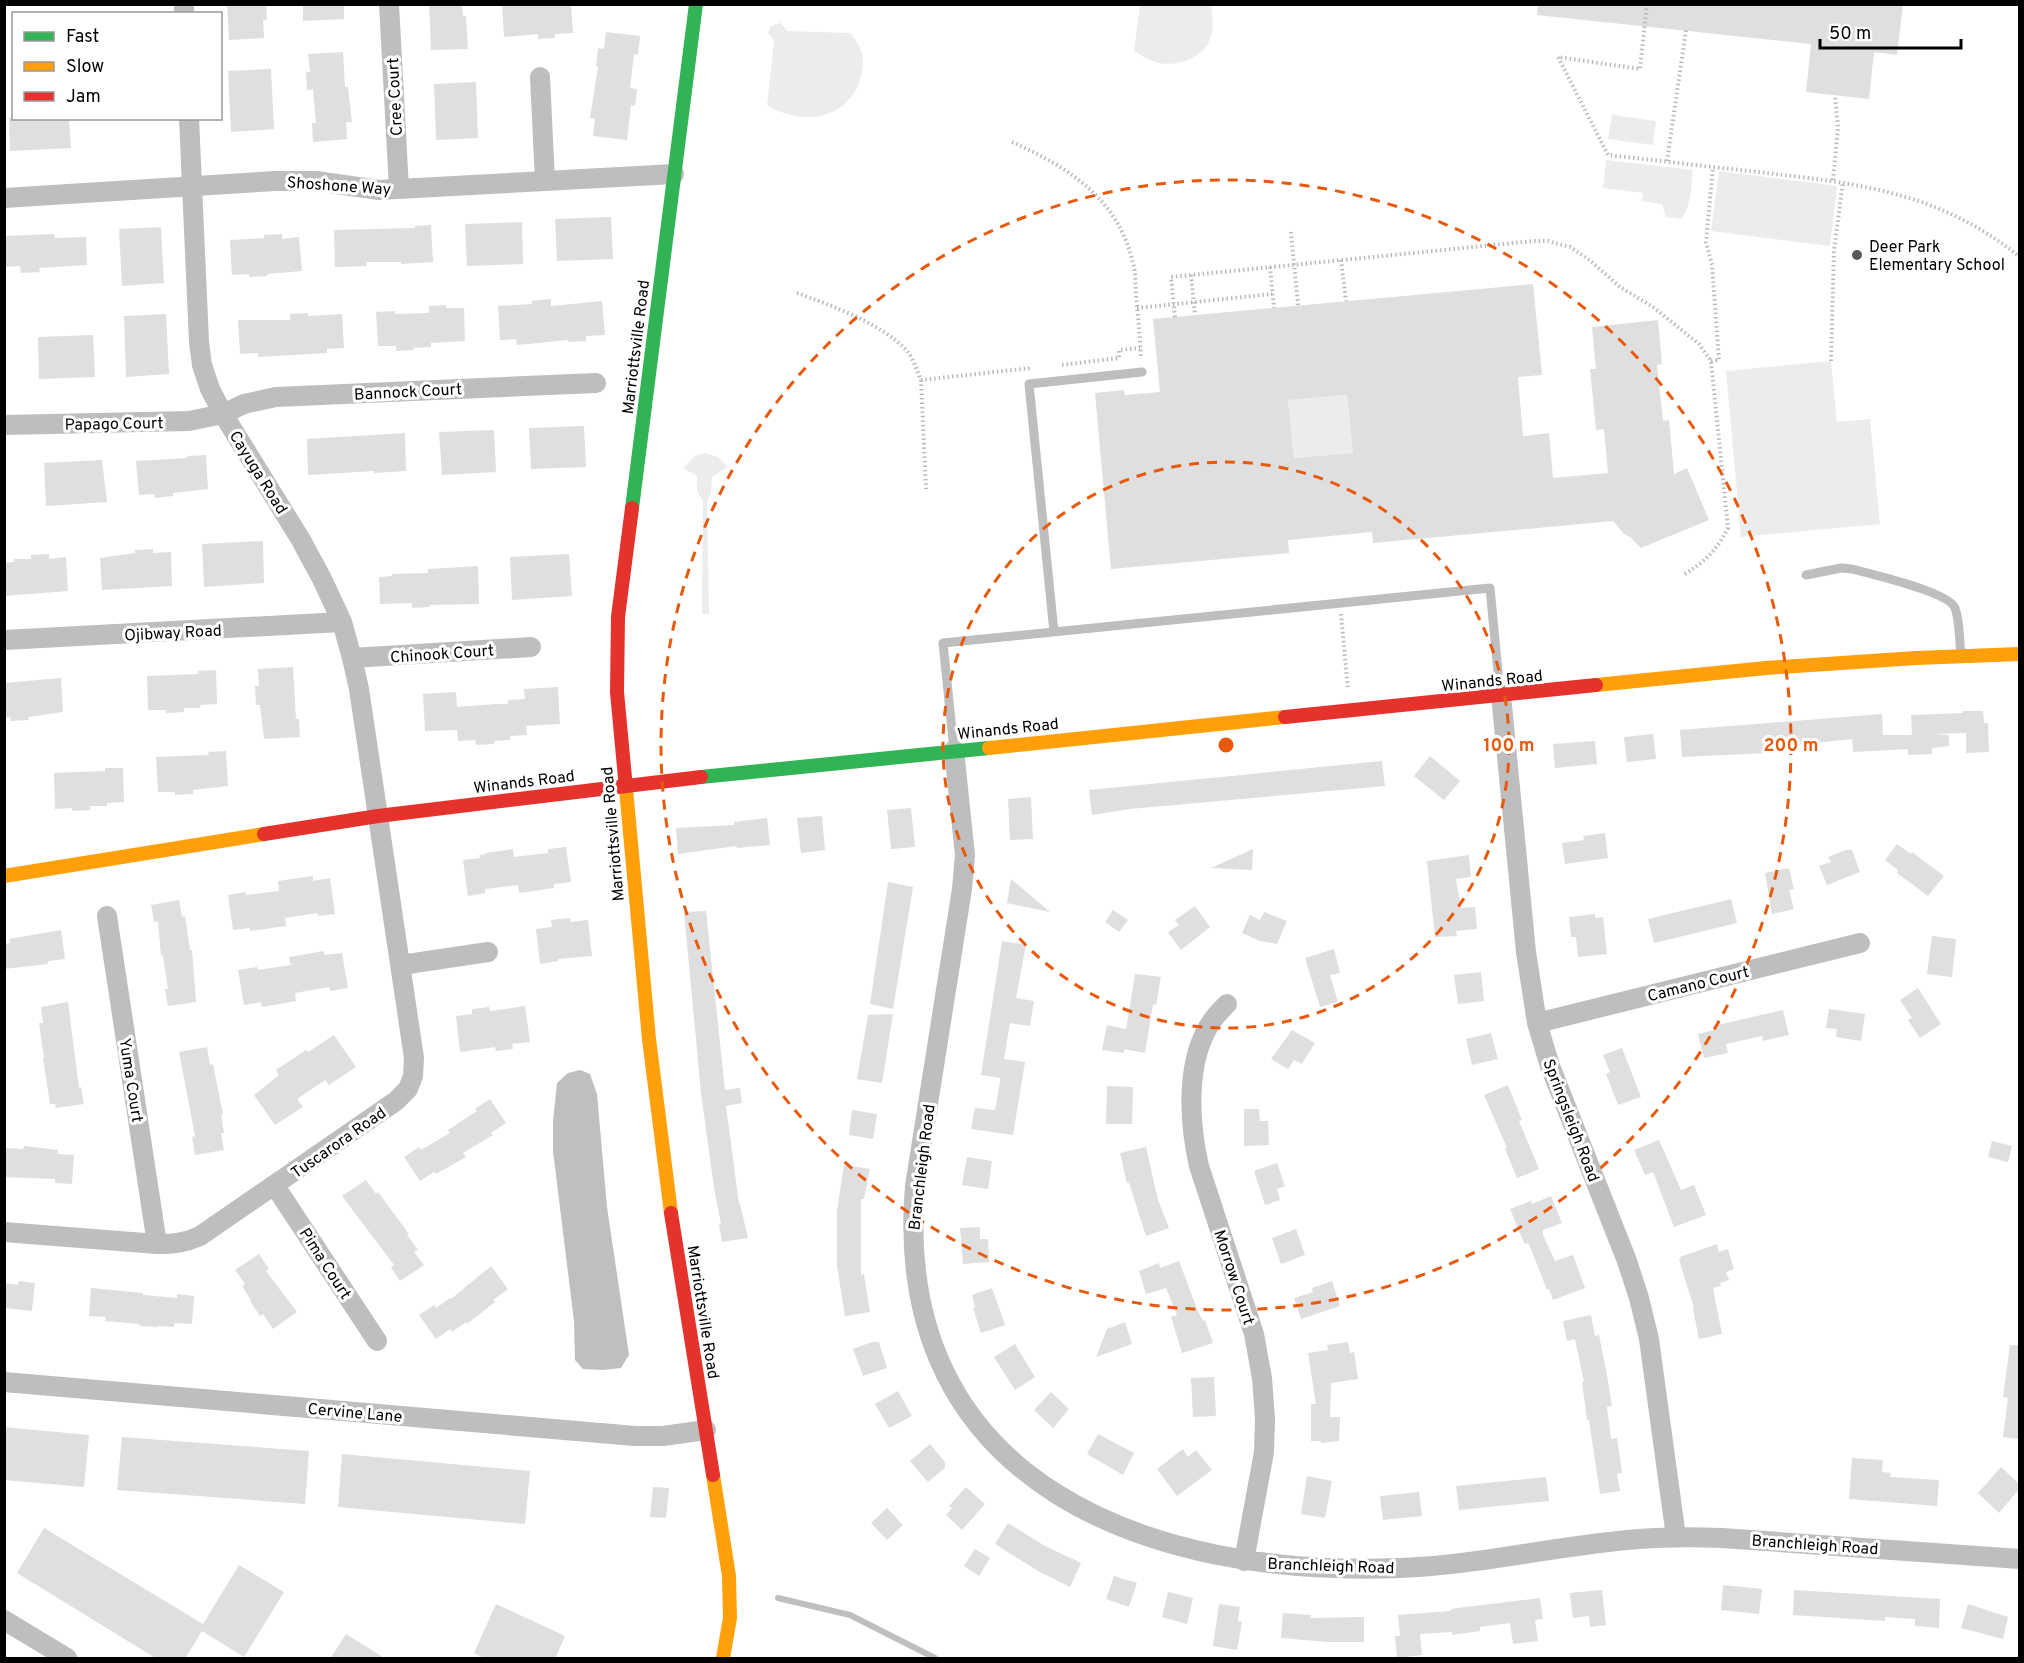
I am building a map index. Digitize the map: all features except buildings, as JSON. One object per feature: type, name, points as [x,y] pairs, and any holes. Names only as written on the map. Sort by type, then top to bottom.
[{"type":"street","name":"Cree Court","points":[[389,4],[399,189]]},
{"type":"street","name":"Marriottsville Road","points":[[696,4],[618,616],[617,693],[649,1039],[665,1176],[729,1576],[730,1618],[723,1659]]},
{"type":"street","points":[[540,77],[545,181]]},
{"type":"street","name":"Cayuga Road","points":[[189,120],[202,365],[210,389],[223,414],[301,540],[342,622],[359,689],[378,816]]},
{"type":"street","name":"Shoshone Way","points":[[4,198],[298,181],[364,189],[399,189],[674,174]]},
{"type":"street","name":"Bannock Court","points":[[223,414],[244,405],[276,397],[596,382]]},
{"type":"street","name":"Papago Court","points":[[4,425],[189,421],[223,414]]},
{"type":"street","name":"Ojibway Road","points":[[4,640],[342,622]]},
{"type":"street","name":"Chinook Court","points":[[352,658],[531,647]]},
{"type":"street","name":"Winands Road","points":[[4,876],[378,816],[624,785],[1766,668],[2019,654]]},
{"type":"street","name":"Springsleigh Road","points":[[1501,695],[1526,952],[1537,1023],[1550,1066],[1627,1261],[1639,1298],[1649,1339],[1677,1537]]},
{"type":"street","name":"Branchleigh Road","points":[[954,750],[965,855],[962,889],[915,1186],[912,1223],[917,1286],[928,1331],[958,1396],[982,1431],[1007,1458],[1041,1485],[1077,1507],[1118,1526],[1172,1545],[1244,1561],[1291,1567],[1403,1568],[1636,1539],[1677,1537],[1722,1538],[2019,1559]]},
{"type":"street","name":"Tuscarora Road","points":[[4,1232],[179,1244],[200,1236],[275,1186],[396,1101],[408,1089],[413,1076],[414,1058],[378,816]]},
{"type":"street","name":"Yuma Court","points":[[107,916],[157,1244]]},
{"type":"street","name":"Camano Court","points":[[1537,1023],[1860,943]]},
{"type":"street","points":[[401,965],[489,952]]},
{"type":"street","name":"Morrow Court","points":[[1227,1004],[1212,1021],[1201,1043],[1195,1065],[1191,1105],[1193,1139],[1199,1166],[1254,1334],[1262,1378],[1265,1419],[1264,1452],[1244,1561]]},
{"type":"street","name":"Pima Court","points":[[275,1186],[377,1341]]},
{"type":"street","name":"Cervine Lane","points":[[4,1382],[634,1436],[663,1436],[706,1430]]},
{"type":"street","points":[[4,1620],[66,1659]]},
{"type":"lane","points":[[1054,632],[1029,384],[1142,372]]},
{"type":"lane","points":[[1806,575],[1840,568],[1852,569],[1935,593],[1949,600],[1955,606],[1961,656]]},
{"type":"lane","points":[[954,750],[942,643],[1491,588],[1501,695]]},
{"type":"path","points":[[1647,4],[1640,69],[1558,57],[1608,155],[1833,180],[1883,190],[1921,200],[1983,231],[2019,257]]},
{"type":"path","points":[[1667,161],[1686,30]]},
{"type":"path","points":[[1833,180],[1838,128],[1835,95]]},
{"type":"path","points":[[1012,142],[1058,165],[1091,189],[1109,208],[1124,235],[1134,264],[1142,372]]},
{"type":"path","points":[[1711,361],[1719,360],[1712,265],[1706,242],[1713,167]]},
{"type":"path","points":[[1831,361],[1834,250],[1842,182]]},
{"type":"path","points":[[1291,232],[1298,305]]},
{"type":"path","points":[[1175,317],[1171,277],[1534,241],[1570,247],[1591,261],[1620,287],[1653,307],[1699,344],[1711,361],[1728,528],[1702,564],[1683,575]]},
{"type":"path","points":[[1341,260],[1346,301]]},
{"type":"path","points":[[1270,267],[1274,308]]},
{"type":"path","points":[[1191,275],[1196,315]]},
{"type":"path","points":[[797,293],[827,304],[879,329],[908,352],[921,380],[926,489]]},
{"type":"path","points":[[1137,308],[1272,294]]},
{"type":"path","points":[[1061,365],[1119,358],[1119,350],[1140,348]]},
{"type":"path","points":[[921,380],[1038,367]]},
{"type":"path","points":[[1340,603],[1350,712]]},
{"type":"shaded area","points":[[1140,5],[1211,5],[1213,24],[1209,42],[1200,53],[1186,61],[1162,64],[1147,59],[1134,51]]},
{"type":"shaded area","points":[[781,23],[787,31],[850,33],[863,58],[861,76],[855,91],[847,102],[836,110],[809,117],[781,112],[767,105],[774,41],[768,33],[771,26]]},
{"type":"shaded area","points":[[1612,115],[1656,121],[1653,145],[1608,139]]},
{"type":"shaded area","points":[[1606,160],[1693,170],[1685,214],[1681,219],[1666,217],[1662,204],[1642,201],[1643,193],[1603,188]]},
{"type":"shaded area","points":[[1719,171],[1837,186],[1830,246],[1711,231]]},
{"type":"shaded area","points":[[1831,361],[1837,422],[1870,419],[1880,524],[1741,537],[1726,371]]},
{"type":"shaded area","points":[[1347,395],[1353,453],[1294,458],[1288,400]]},
{"type":"shaded area","points":[[704,453],[718,457],[728,467],[712,477],[711,493],[707,502],[709,614],[702,614],[703,501],[697,491],[697,476],[683,468],[695,456]]},
{"type":"shaded area","points":[[580,1070],[590,1074],[597,1094],[607,1207],[629,1355],[621,1368],[603,1370],[583,1369],[575,1360],[574,1321],[553,1151],[557,1083],[568,1073]]},
{"type":"waterway","points":[[778,1598],[850,1615],[935,1658]]},
{"type":"traffic: fast","points":[[632,508],[696,4]]},
{"type":"traffic: fast","points":[[701,777],[989,748]]},
{"type":"traffic: slow","points":[[1596,685],[1766,668],[2020,654]]},
{"type":"traffic: slow","points":[[989,748],[1285,717]]},
{"type":"traffic: slow","points":[[625,778],[649,1039],[671,1213]]},
{"type":"traffic: slow","points":[[4,876],[264,834]]},
{"type":"traffic: slow","points":[[713,1475],[729,1576],[730,1618],[723,1658]]},
{"type":"traffic: jam","points":[[625,778],[617,692],[618,617],[632,508]]},
{"type":"traffic: jam","points":[[1285,717],[1596,685]]},
{"type":"traffic: jam","points":[[264,834],[378,816],[701,777]]},
{"type":"traffic: jam","points":[[671,1213],[713,1475]]},
{"type":"place","name":"Deer Park Elementary School","points":[[1857,255]]}]
